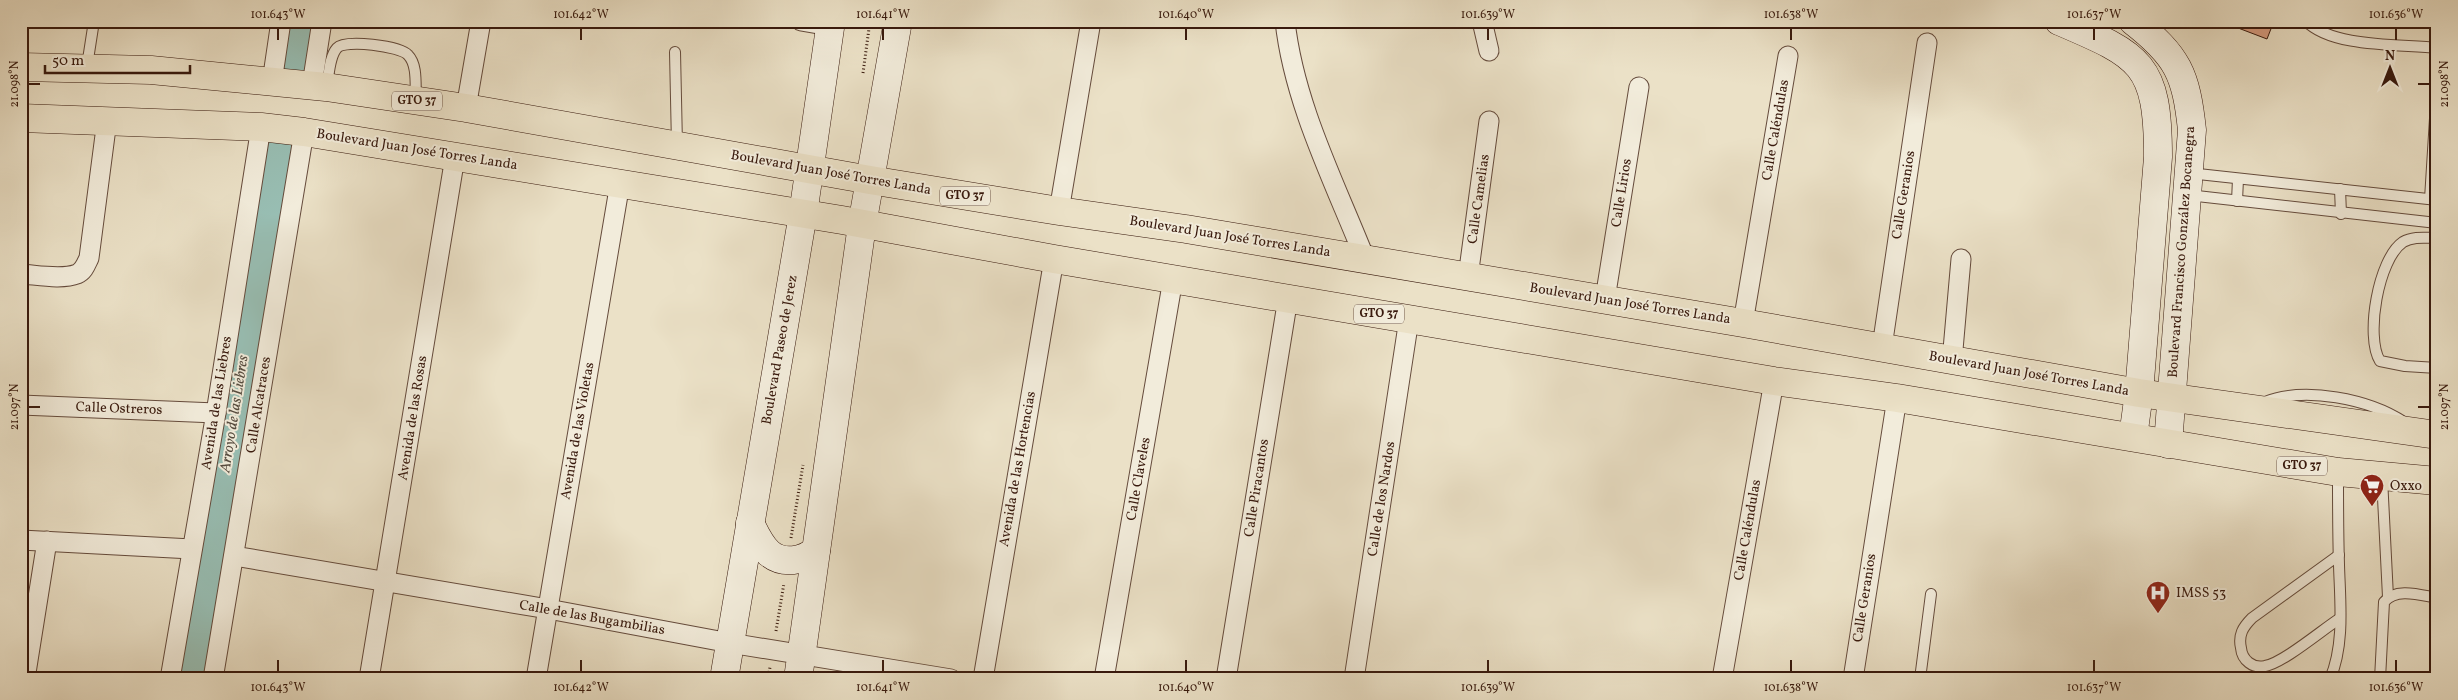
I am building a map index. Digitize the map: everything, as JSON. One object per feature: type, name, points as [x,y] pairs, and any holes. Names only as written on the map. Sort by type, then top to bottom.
[{"type":"main road","points":[[800,666],[862,225],[898,21]]},
{"type":"main road","points":[[2059,21],[2109,43],[2134,59],[2146,75],[2154,97],[2158,124],[2158,157],[2139,393],[2133,437]]},
{"type":"main road","name":"Boulevard Francisco González Bocanegra","points":[[2133,21],[2154,37],[2176,63],[2188,95],[2192,130],[2168,444]]},
{"type":"main road","name":"Boulevard Paseo de Jerez","points":[[724,679],[803,214],[830,24]]},
{"type":"main road","name":"Boulevard Juan José Torres Landa","points":[[21,67],[87,67],[151,70],[319,86],[416,100],[810,170],[1365,259],[2139,393],[2429,434]]},
{"type":"main road","name":"Boulevard Juan José Torres Landa","points":[[21,118],[260,127],[304,132],[620,183],[1054,260],[1774,381],[1897,398],[2338,472],[2437,481]]},
{"type":"main road","points":[[750,523],[760,542],[770,554],[787,560],[798,561],[816,550]]},
{"type":"street","points":[[272,82],[281,21]]},
{"type":"street","points":[[319,86],[322,21]]},
{"type":"street","points":[[466,108],[481,21]]},
{"type":"street","points":[[801,21],[830,24]]},
{"type":"street","points":[[1059,211],[1091,21]]},
{"type":"street","points":[[1285,21],[1293,62],[1305,104],[1365,259]]},
{"type":"street","points":[[1482,21],[1489,50]]},
{"type":"street","name":"Calle Geranios","points":[[1882,348],[1927,43]]},
{"type":"street","name":"Calle Caléndulas","points":[[1743,323],[1788,56]]},
{"type":"street","name":"Calle Lirios","points":[[1605,300],[1639,87]]},
{"type":"street","points":[[21,274],[64,276],[78,274],[84,268],[89,258],[107,120]]},
{"type":"street","name":"Calle Camelias","points":[[1468,277],[1489,121]]},
{"type":"street","name":"Avenida de las Liebres","points":[[170,679],[216,413],[260,127]]},
{"type":"street","name":"Calle Alcatraces","points":[[213,679],[304,132]]},
{"type":"street","name":"Avenida de las Rosas","points":[[369,679],[455,157]]},
{"type":"street","name":"Avenida de las Violetas","points":[[536,679],[620,183]]},
{"type":"street","points":[[1952,361],[1961,259]]},
{"type":"street","name":"Avenida de las Hortencias","points":[[983,679],[1054,260]]},
{"type":"street","name":"Calle Claveles","points":[[1104,679],[1173,280]]},
{"type":"street","name":"Calle Piracantos","points":[[1226,679],[1288,298]]},
{"type":"street","name":"Calle de los Nardos","points":[[1354,679],[1409,319]]},
{"type":"street","name":"Calle Caléndulas","points":[[1722,679],[1774,381]]},
{"type":"street","name":"Calle Geranios","points":[[1853,679],[1897,398]]},
{"type":"street","name":"Calle Ostreros","points":[[21,405],[216,413]]},
{"type":"street","points":[[21,540],[192,549]]},
{"type":"street","points":[[26,679],[47,541]]},
{"type":"street","name":"Calle de las Bugambilias","points":[[234,556],[548,609],[730,643],[800,666],[951,679]]},
{"type":"lane","points":[[87,67],[94,21]]},
{"type":"lane","points":[[2306,21],[2313,28],[2330,35],[2366,42],[2437,48]]},
{"type":"lane","points":[[319,86],[337,47],[354,43],[398,49],[407,54],[412,61],[416,100]]},
{"type":"lane","points":[[675,52],[677,146]]},
{"type":"lane","points":[[2188,184],[2238,178],[2434,200],[2436,86]]},
{"type":"lane","points":[[2236,201],[2238,178]]},
{"type":"lane","points":[[2188,184],[2236,201],[2437,223]]},
{"type":"lane","points":[[2340,190],[2341,214]]},
{"type":"lane","points":[[2437,238],[2418,238],[2403,242],[2393,253],[2385,267],[2373,324],[2374,352],[2380,361],[2405,366],[2437,368]]},
{"type":"lane","points":[[2330,679],[2334,669],[2338,644],[2339,619],[2338,472]]},
{"type":"lane","points":[[2382,476],[2388,597]]},
{"type":"lane","points":[[2339,556],[2252,618],[2243,627],[2239,640],[2241,654],[2247,662],[2256,666],[2265,666],[2278,661],[2339,619]]},
{"type":"lane","points":[[2380,679],[2384,602],[2388,597],[2404,593],[2437,598]]},
{"type":"lane","points":[[1920,679],[1931,594]]},
{"type":"building","points":[[2225,21],[2274,21],[2267,39],[2225,23]]},
{"type":"waterway","name":"Arroyo de las Liebres","points":[[293,63],[300,21]]},
{"type":"waterway","name":"Arroyo de las Liebres","points":[[192,679],[278,149]]},
{"type":"place","name":"Oxxo","points":[[2372,507]]},
{"type":"place","name":"IMSS 53","points":[[2158,614]]}]
